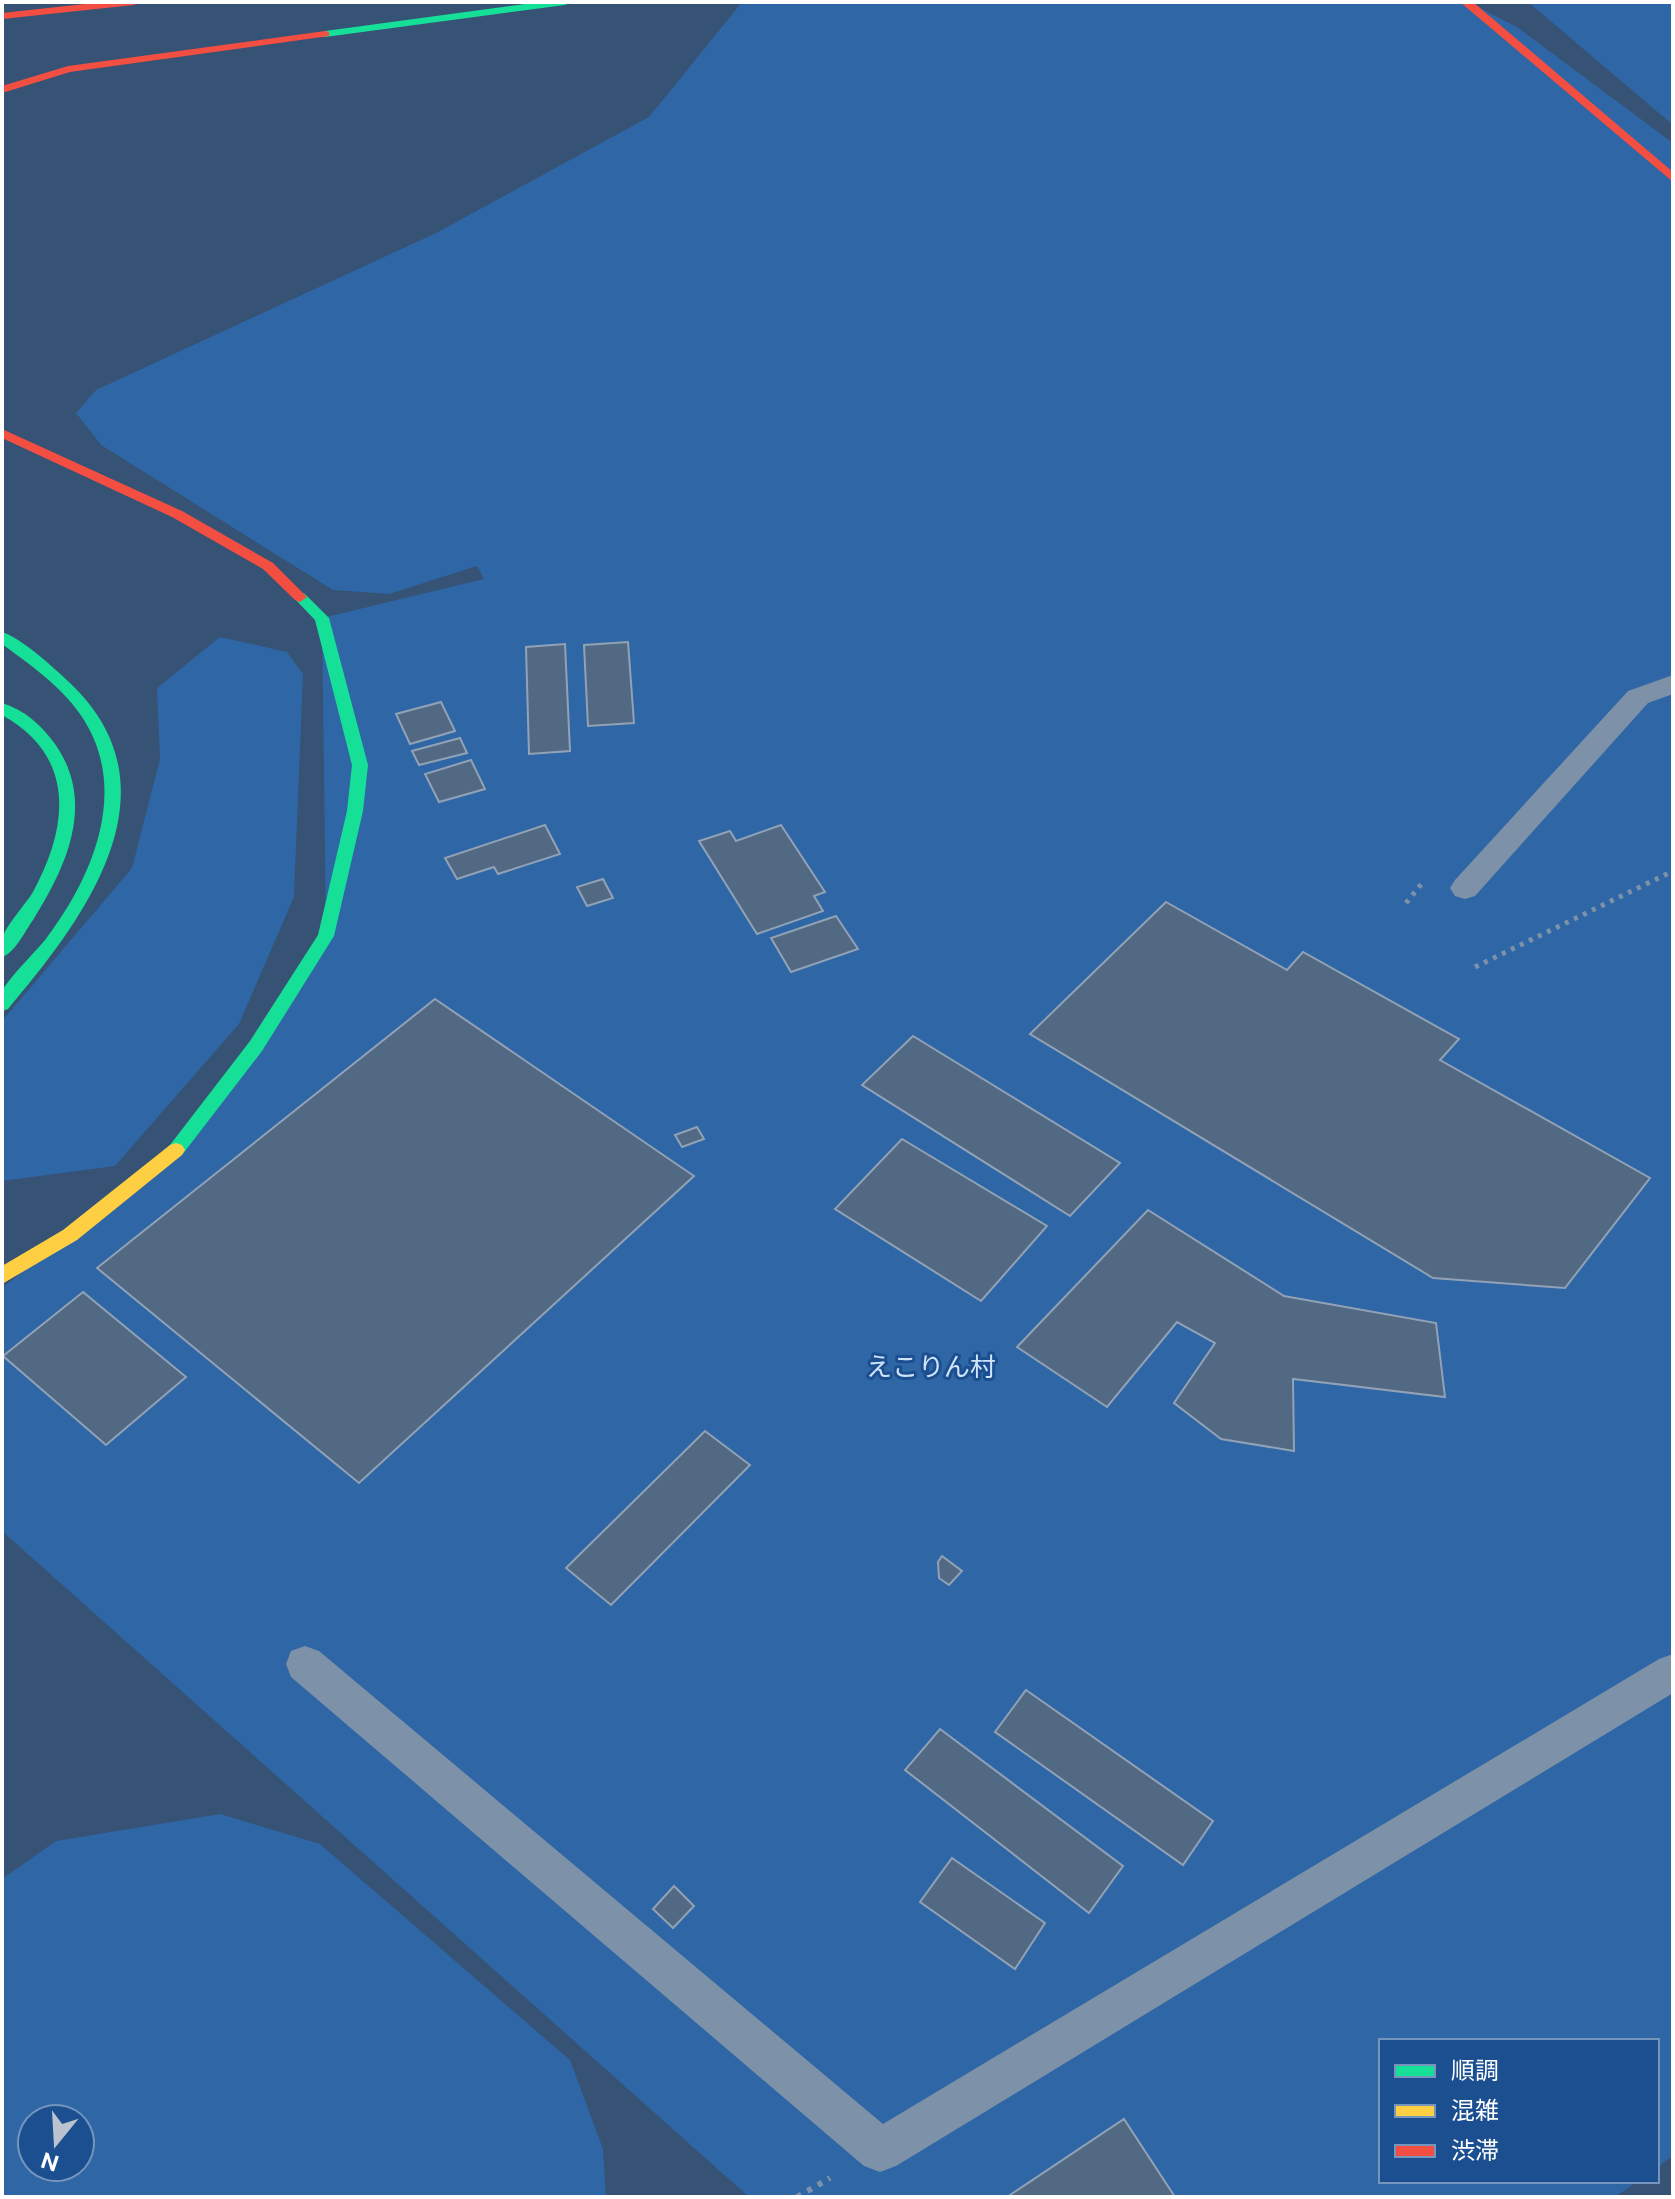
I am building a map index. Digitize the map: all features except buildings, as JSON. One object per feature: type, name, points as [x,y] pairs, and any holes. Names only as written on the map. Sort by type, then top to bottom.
[{"type":"main road","points":[[2,16],[134,2]]},
{"type":"main road","points":[[2,90],[68,69],[565,2]]},
{"type":"main road","points":[[1466,2],[1673,178]]},
{"type":"main road","points":[[2,433],[177,514],[268,566],[322,618],[360,765],[355,811],[326,936],[256,1046],[181,1146],[70,1235],[2,1276]]},
{"type":"main road","points":[[2,637],[46,669],[95,722],[114,776],[108,845],[84,900],[45,957],[2,1004]]},
{"type":"main road","points":[[2,708],[37,731],[64,767],[70,807],[64,849],[37,905],[2,951]]},
{"type":"lane","points":[[1465,888],[1638,697],[1673,684]]},
{"type":"lane","points":[[305,1664],[880,2150],[1673,1672]]},
{"type":"path","points":[[1475,967],[1673,871]]},
{"type":"green space","name":"えこりん村","points":[[742,2],[1468,2],[1517,27],[1673,143],[1673,2156],[1659,2166],[1659,2039],[1379,2039],[1379,2183],[1635,2183],[1615,2197],[749,2197],[2,1531],[2,1288],[181,1146],[326,936],[322,618],[484,579],[477,566],[389,594],[333,590],[101,445],[76,413],[96,390],[436,233],[649,117]]},
{"type":"green space","points":[[1528,2],[1673,2],[1673,125]]},
{"type":"green space","points":[[220,637],[287,652],[303,674],[294,897],[239,1024],[115,1166],[2,1181],[2,1021],[132,868],[160,759],[157,688]]},
{"type":"green space","points":[[220,1814],[320,1844],[570,2060],[603,2149],[606,2197],[2,2197],[2,1879],[56,1841]]},
{"type":"traffic: fast","points":[[325,34],[565,2]]},
{"type":"traffic: fast","points":[[176,1150],[256,1046],[326,936],[355,811],[360,765],[322,618],[300,597]]},
{"type":"traffic: fast","points":[[2,637],[59,682],[88,713],[108,751],[114,791],[110,830],[96,869],[77,906],[53,942],[2,1004]]},
{"type":"traffic: fast","points":[[2,708],[34,728],[58,759],[67,788],[68,816],[63,844],[52,873],[2,951]]},
{"type":"traffic: slow","points":[[2,1276],[70,1235],[176,1150]]},
{"type":"traffic: jam","points":[[2,16],[134,2]]},
{"type":"traffic: jam","points":[[1466,2],[1673,178]]},
{"type":"traffic: jam","points":[[2,90],[68,69],[325,34]]},
{"type":"traffic: jam","points":[[2,433],[177,514],[268,566],[300,597]]}]
